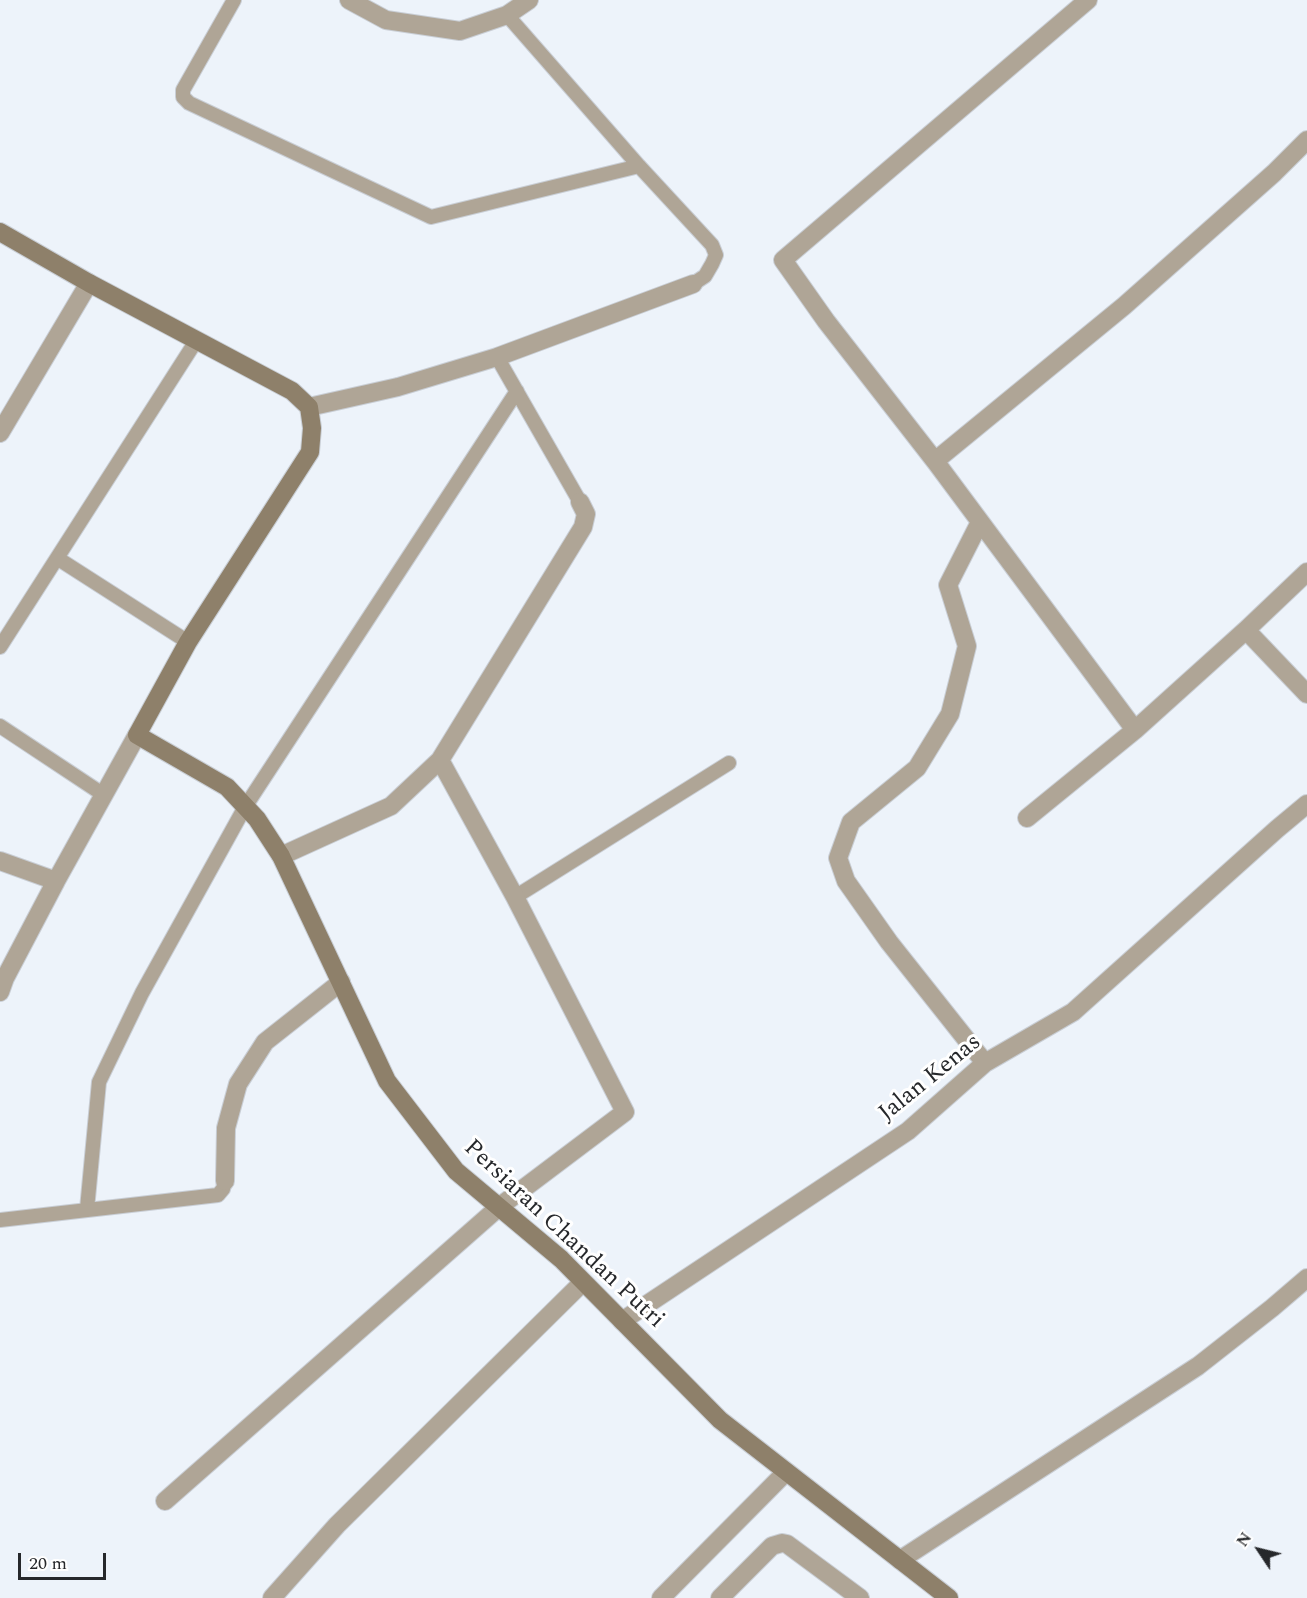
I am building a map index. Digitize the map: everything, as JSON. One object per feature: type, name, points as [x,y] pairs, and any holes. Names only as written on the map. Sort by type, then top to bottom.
[{"type":"street","points":[[349,0],[386,20],[460,31],[507,15],[529,0]]},
{"type":"street","points":[[1088,0],[783,260],[826,321],[1135,730]]},
{"type":"street","points":[[934,461],[1124,306],[1274,173],[1307,140]]},
{"type":"street","points":[[0,232],[89,283],[292,391],[309,408],[312,428],[310,452],[188,642],[56,881],[5,978],[0,992]]},
{"type":"street","points":[[0,433],[89,283]]},
{"type":"street","points":[[309,408],[398,387],[497,357],[693,284]]},
{"type":"street","points":[[281,856],[391,806],[440,760],[583,527],[586,514],[580,502]]},
{"type":"street","points":[[980,522],[948,585],[967,646],[950,714],[917,768],[851,822],[838,858],[846,881],[889,942],[985,1063]]},
{"type":"street","points":[[1027,818],[1135,730],[1307,572]]},
{"type":"street","points":[[1246,630],[1307,694]]},
{"type":"street","name":"Persiaran Chandan Putri","points":[[137,735],[227,787],[257,819],[281,856],[387,1081],[456,1171],[561,1259],[720,1420],[949,1598]]},
{"type":"street","points":[[165,1501],[499,1207],[625,1112],[515,897],[440,760]]},
{"type":"street","name":"Jalan Kenas","points":[[622,1322],[908,1131],[985,1063],[1073,1012],[1307,804]]},
{"type":"street","points":[[0,861],[56,881]]},
{"type":"street","points":[[225,1181],[226,1128],[238,1084],[264,1042],[341,982]]},
{"type":"street","points":[[900,1560],[1198,1366],[1307,1278]]},
{"type":"street","points":[[272,1598],[337,1525],[583,1282]]},
{"type":"street","points":[[660,1598],[786,1472]]},
{"type":"street","points":[[720,1598],[772,1546],[782,1543],[787,1544],[860,1598]]},
{"type":"lane","points":[[234,0],[183,90],[183,97],[189,103],[431,217],[639,166]]},
{"type":"lane","points":[[507,15],[639,166],[712,245],[716,255],[712,264],[705,276],[693,284]]},
{"type":"lane","points":[[0,647],[196,340]]},
{"type":"lane","points":[[497,357],[580,502]]},
{"type":"lane","points":[[87,1209],[99,1082],[142,993],[245,807],[517,391]]},
{"type":"lane","points":[[57,558],[188,642]]},
{"type":"lane","points":[[0,726],[104,795]]},
{"type":"lane","points":[[515,897],[729,763]]},
{"type":"lane","points":[[0,1220],[218,1195],[225,1181]]}]
